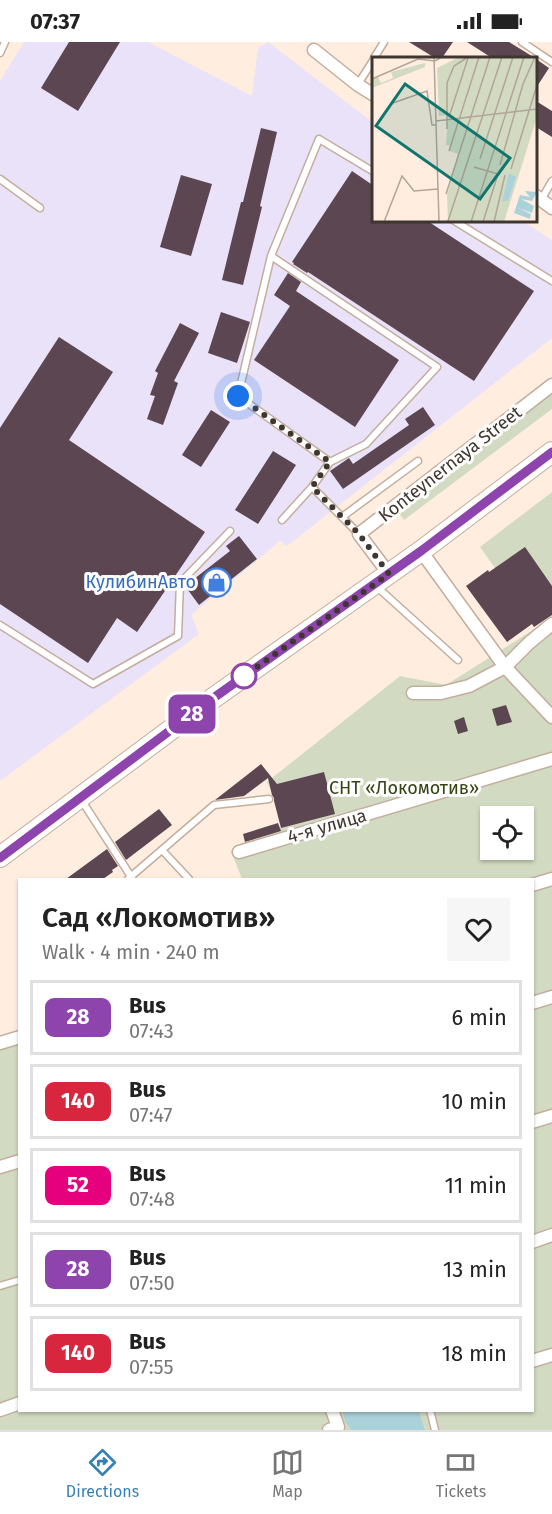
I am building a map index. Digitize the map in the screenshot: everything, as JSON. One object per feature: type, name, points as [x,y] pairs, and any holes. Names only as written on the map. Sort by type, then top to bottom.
[{"type":"main road","points":[[0,858],[212,699],[421,551],[552,452]]},
{"type":"street","points":[[313,46],[358,85],[372,94]]},
{"type":"street","points":[[538,198],[552,208]]},
{"type":"street","name":"Konteynernaya Street","points":[[382,579],[359,534],[552,385]]},
{"type":"street","points":[[421,551],[505,667],[552,717]]},
{"type":"street","points":[[413,693],[441,693],[469,686],[505,667],[552,624]]},
{"type":"street","points":[[529,643],[552,635]]},
{"type":"street","name":"4-я улица","points":[[239,852],[552,759]]},
{"type":"street","points":[[534,884],[552,879]]},
{"type":"street","points":[[534,1002],[552,997]]},
{"type":"street","points":[[0,1043],[18,1038]]},
{"type":"street","points":[[534,1121],[552,1116]]},
{"type":"street","points":[[0,1167],[18,1162]]},
{"type":"street","points":[[534,1241],[552,1235]]},
{"type":"street","points":[[534,1360],[552,1355]]},
{"type":"street","points":[[0,1410],[18,1404]]},
{"type":"street","points":[[332,1412],[333,1429]]},
{"type":"lane","points":[[0,53],[5,42]]},
{"type":"lane","points":[[375,57],[384,42]]},
{"type":"lane","points":[[522,42],[552,62]]},
{"type":"lane","points":[[358,85],[372,62]]},
{"type":"lane","points":[[330,462],[238,396],[271,256],[319,139],[372,171]]},
{"type":"lane","points":[[0,179],[40,208]]},
{"type":"lane","points":[[538,198],[552,181]]},
{"type":"lane","points":[[456,222],[552,281]]},
{"type":"lane","points":[[271,256],[437,367],[366,444],[330,462],[312,487],[282,520]]},
{"type":"lane","points":[[342,517],[418,461]]},
{"type":"lane","points":[[312,487],[359,534]]},
{"type":"lane","points":[[0,625],[93,684],[178,636],[180,583],[230,531]]},
{"type":"lane","points":[[382,579],[458,660]]},
{"type":"lane","points":[[80,798],[131,878],[214,805],[269,800]]},
{"type":"lane","points":[[162,850],[188,878]]},
{"type":"lane","points":[[0,1286],[18,1281]]},
{"type":"lane","points":[[430,1412],[435,1430]]},
{"type":"shaded area","points":[[24,42],[148,42],[252,96],[258,48],[268,42],[372,121],[372,222],[525,222],[552,240],[552,338],[287,546],[280,541],[191,615],[199,634],[0,781],[0,81]]},
{"type":"green space","points":[[552,392],[552,409],[404,520],[398,512]]},
{"type":"green space","points":[[552,492],[552,616],[512,560],[497,571],[480,547]]},
{"type":"green space","name":"СНТ «Локомотив»","points":[[552,618],[552,1430],[0,1430],[0,1047],[18,1040],[18,1412],[534,1412],[534,878],[242,878],[231,851],[287,825],[267,782],[400,676],[446,685]]},
{"type":"water","points":[[343,1412],[419,1412],[425,1430],[351,1430]]},
{"type":"building","points":[[69,42],[120,42],[78,111],[41,88]]},
{"type":"building","points":[[409,42],[453,42],[443,57],[433,57]]},
{"type":"building","points":[[467,42],[509,42],[533,57],[490,57]]},
{"type":"building","points":[[537,60],[549,68],[537,86]]},
{"type":"building","points":[[537,102],[552,111],[552,137],[537,128]]},
{"type":"building","points":[[261,128],[277,132],[243,285],[222,280]]},
{"type":"building","points":[[352,171],[372,185],[372,222],[429,222],[534,291],[474,381],[292,262]]},
{"type":"building","points":[[181,175],[212,184],[191,256],[160,247]]},
{"type":"building","points":[[288,273],[301,282],[296,291],[399,360],[355,427],[254,360],[290,306],[274,295]]},
{"type":"building","points":[[221,312],[250,322],[237,363],[208,353]]},
{"type":"building","points":[[180,323],[199,333],[174,381],[178,383],[163,425],[147,419],[155,396],[150,395],[158,373],[155,371]]},
{"type":"building","points":[[59,337],[113,372],[69,440],[205,532],[137,632],[117,618],[88,663],[0,604],[0,428]]},
{"type":"building","points":[[423,407],[435,425],[343,489],[330,471],[349,458],[353,464],[409,425],[405,419]]},
{"type":"building","points":[[211,410],[230,422],[201,467],[182,455]]},
{"type":"building","points":[[273,451],[296,465],[258,524],[235,510]]},
{"type":"building","points":[[239,536],[257,559],[199,605],[185,586],[230,551],[226,546]]},
{"type":"building","points":[[525,547],[552,586],[552,615],[534,627],[532,624],[507,642],[466,586]]},
{"type":"building","points":[[506,705],[512,722],[497,726],[492,709]]},
{"type":"building","points":[[464,717],[468,731],[458,734],[454,721]]},
{"type":"building","points":[[261,764],[277,784],[324,772],[335,814],[281,828],[268,778],[244,796],[215,800]]},
{"type":"building","points":[[159,809],[172,825],[126,860],[115,842]]},
{"type":"building","points":[[278,823],[281,831],[245,842],[243,834]]},
{"type":"building","points":[[107,849],[118,866],[104,878],[67,878]]},
{"type":"bus line","name":"28","points":[[0,858],[212,699],[421,551],[552,452]]},
{"type":"place","name":"КулибинАвто","points":[[217,582]]},
{"type":"route","points":[[238,396],[330,462],[312,487],[359,534],[389,574],[244,676]]}]
